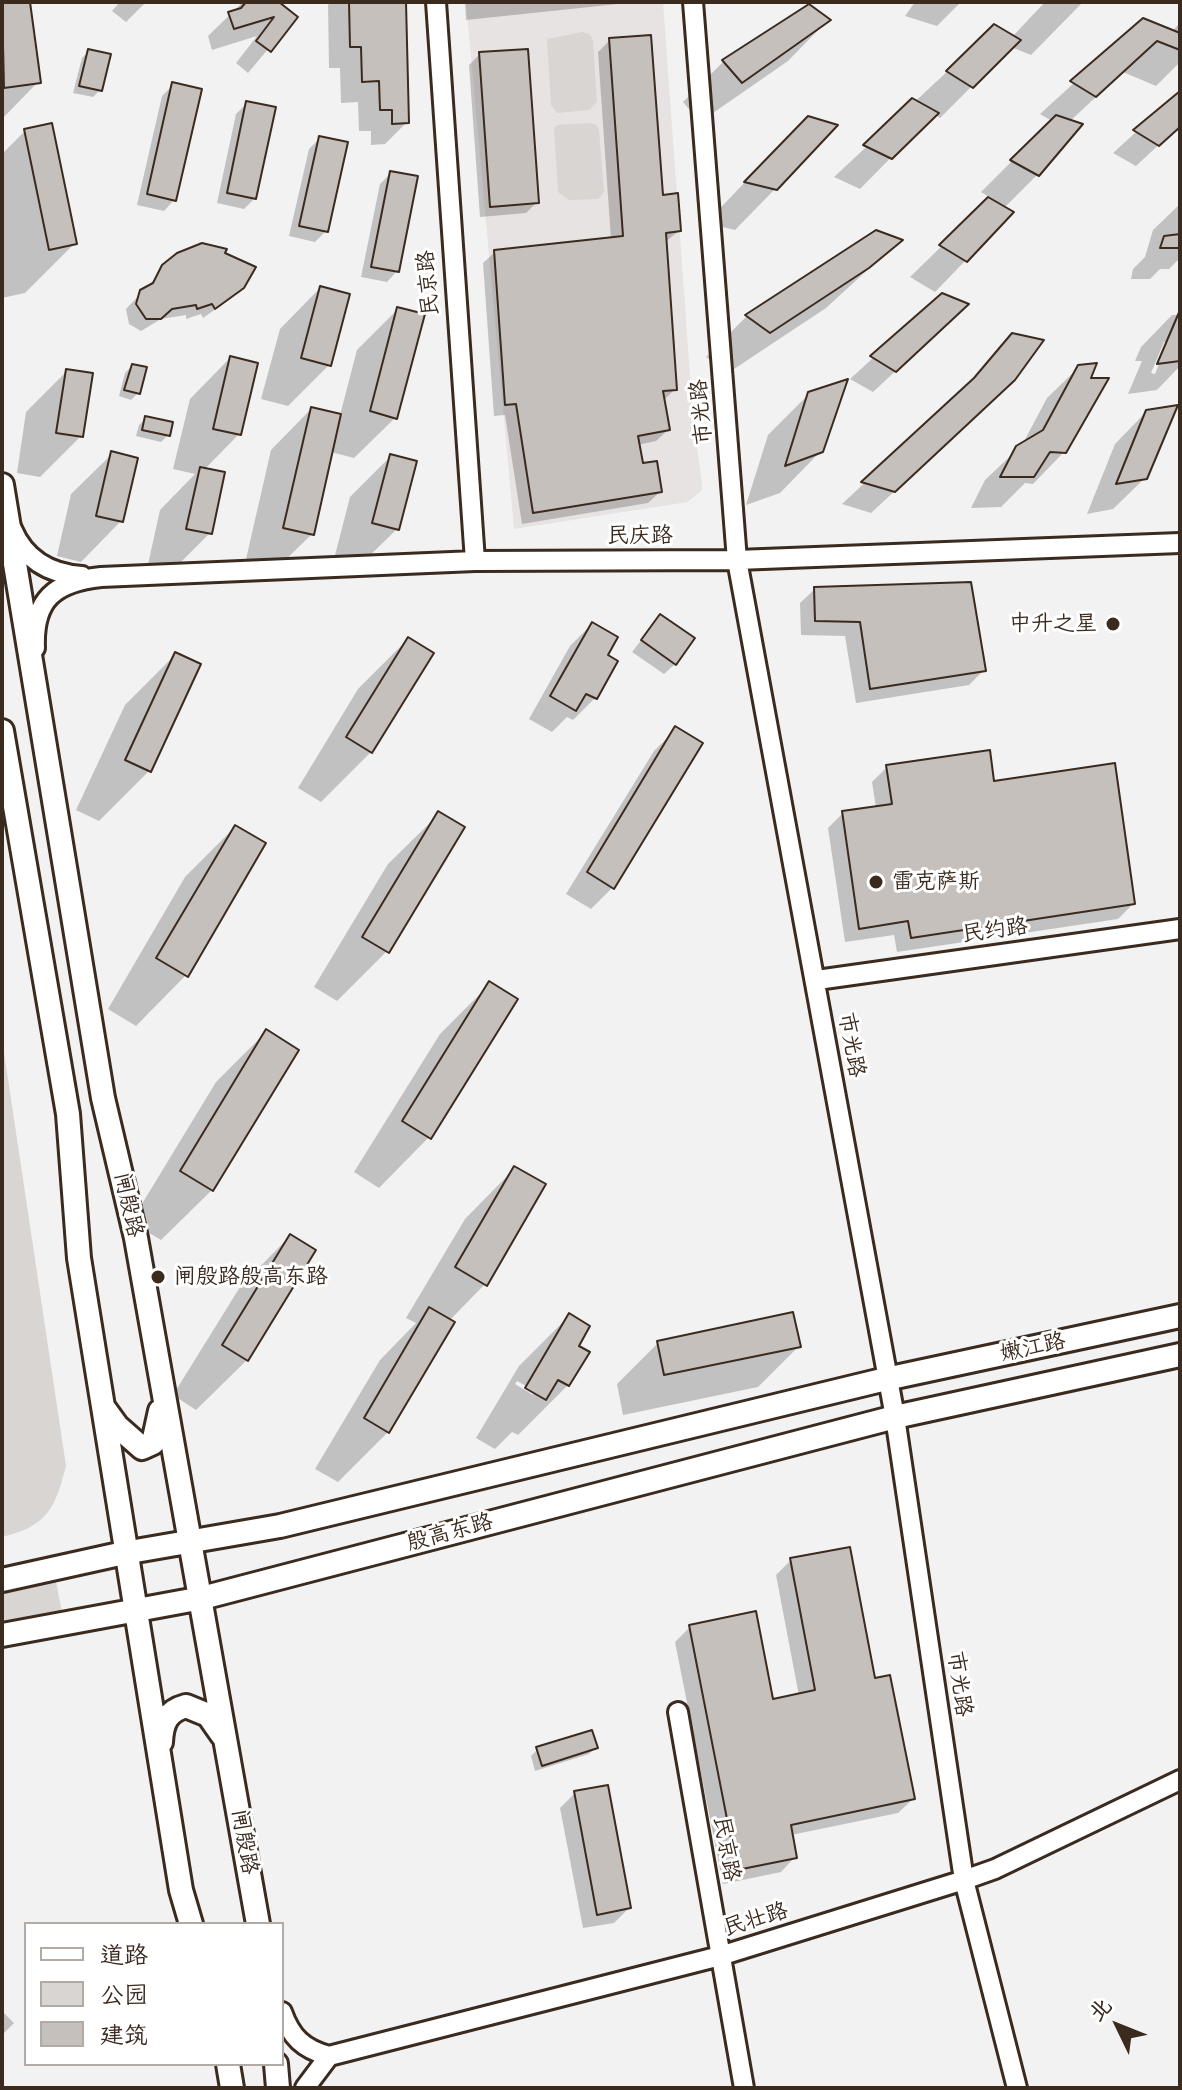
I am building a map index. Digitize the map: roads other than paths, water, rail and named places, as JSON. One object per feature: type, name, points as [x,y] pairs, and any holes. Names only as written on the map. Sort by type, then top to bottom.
[{"type":"main road","name":"闸殷路","points":[[2,485],[103,1098],[136,1238],[258,1922]]},
{"type":"main road","points":[[2,731],[68,1114],[79,1258],[124,1553],[161,1755],[181,1890],[190,1922]]},
{"type":"main road","name":"嫩江路","points":[[886,1379],[1180,1316]]},
{"type":"main road","name":"嫩江路","points":[[895,1417],[1180,1355]]},
{"type":"main road","points":[[101,1404],[127,1437],[142,1448],[148,1448],[159,1423],[159,1375]]},
{"type":"main road","name":"殷高东路","points":[[2,1580],[124,1553],[280,1526],[886,1379]]},
{"type":"main road","name":"殷高东路","points":[[2,1635],[202,1598],[895,1417]]},
{"type":"main road","points":[[161,1755],[162,1726],[175,1709],[186,1706],[208,1715],[226,1743]]},
{"type":"main road","points":[[228,2066],[232,2088]]},
{"type":"main road","points":[[276,2066],[278,2088]]},
{"type":"street","name":"民京路","points":[[436,2],[475,561]]},
{"type":"street","name":"市光路","points":[[693,2],[737,560],[817,980],[895,1417],[964,1880],[1017,2088]]},
{"type":"street","name":"民庆路","points":[[7,514],[22,549],[41,566],[73,575],[101,577],[475,561],[737,560],[1180,543]]},
{"type":"street","name":"民庆路","points":[[36,679],[34,637],[46,600],[60,587],[101,577]]},
{"type":"street","name":"民约路","points":[[817,980],[1180,929]]},
{"type":"street","name":"民京路","points":[[678,1712],[744,2088]]},
{"type":"street","name":"民壮路","points":[[329,2056],[720,1956],[964,1880],[1180,1780]]},
{"type":"street","points":[[284,2017],[293,2037],[313,2052],[329,2056],[305,2088]]},
{"type":"place","name":"中升之星","points":[[1113,624]]},
{"type":"place","name":"雷克萨斯","points":[[876,882]]},
{"type":"place","name":"闸殷路殷高东路","points":[[158,1277]]}]
